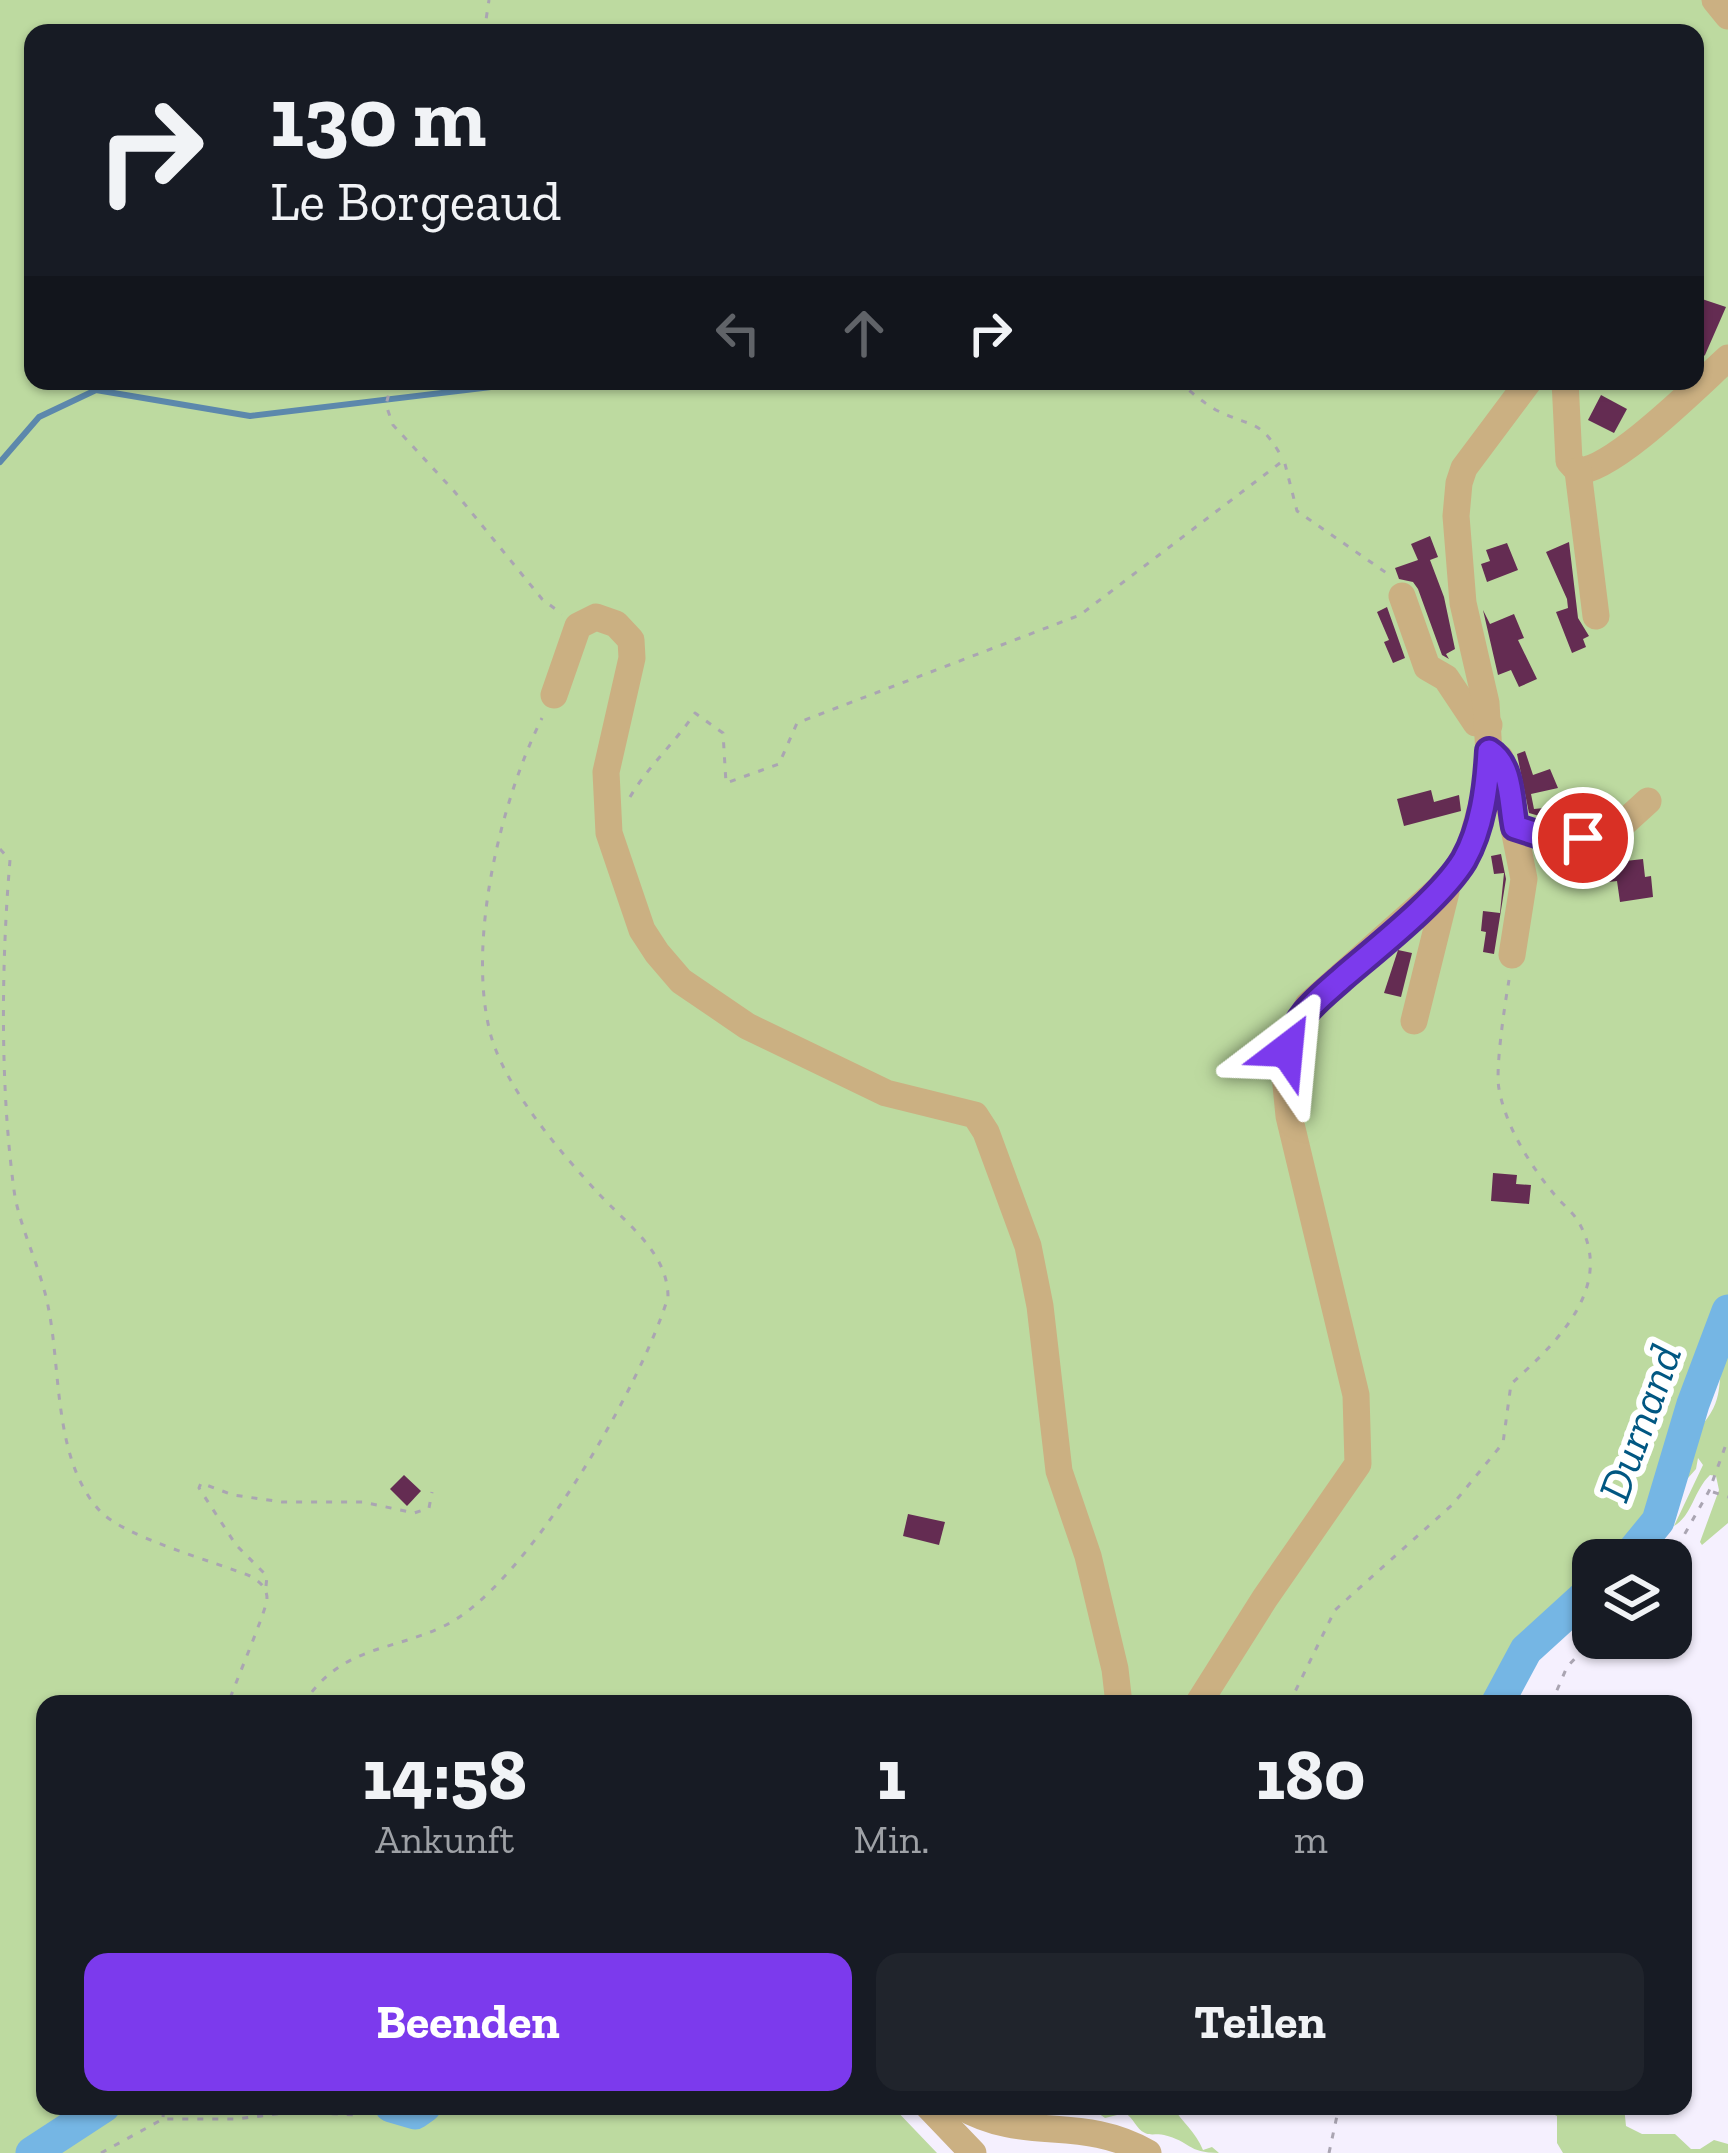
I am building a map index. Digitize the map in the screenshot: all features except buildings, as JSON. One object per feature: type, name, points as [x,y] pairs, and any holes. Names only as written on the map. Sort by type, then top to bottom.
[{"type":"street","points":[[1715,0],[1728,16]]},
{"type":"street","points":[[1704,378],[1728,358]]},
{"type":"street","points":[[1204,1695],[1358,1464],[1356,1395],[1300,1168],[1286,1087],[1287,1050],[1302,1012],[1443,884],[1472,844],[1485,792],[1489,738],[1464,617],[1456,501],[1464,467],[1522,390]]},
{"type":"street","points":[[1565,390],[1569,461],[1578,471],[1596,616]]},
{"type":"street","points":[[1578,471],[1600,466],[1690,390]]},
{"type":"street","points":[[1402,596],[1427,667],[1446,678],[1518,780],[1515,827],[1524,879],[1512,955]]},
{"type":"street","points":[[554,695],[578,626],[596,617],[616,624],[631,640],[632,658],[606,772],[609,832],[642,929],[681,981],[747,1026],[886,1093],[975,1115],[986,1132],[1028,1246],[1040,1306],[1059,1471],[1088,1556],[1118,1695]]},
{"type":"street","points":[[1515,827],[1546,837],[1604,841],[1648,801]]},
{"type":"street","points":[[1414,1022],[1447,892],[1443,884]]},
{"type":"street","points":[[937,2115],[973,2153]]},
{"type":"street","points":[[982,2115],[1012,2127],[1101,2133],[1148,2153]]},
{"type":"path","points":[[390,390],[386,405],[393,424],[542,599],[578,626]]},
{"type":"path","points":[[1190,390],[1220,412],[1255,423],[1268,433],[1284,460],[1297,512],[1386,572],[1402,596]]},
{"type":"path","points":[[630,797],[651,762],[669,750],[695,713],[723,733],[726,783],[779,764],[797,723],[1080,615],[1284,460]]},
{"type":"path","points":[[309,1695],[337,1669],[376,1647],[443,1627],[509,1570],[589,1461],[622,1404],[668,1297],[668,1277],[648,1243],[596,1191],[524,1100],[488,1028],[484,923],[496,857],[508,799],[554,695]]},
{"type":"path","points":[[0,849],[10,860],[3,1070],[8,1157],[16,1201],[48,1305],[64,1425],[79,1476],[95,1506],[113,1525],[250,1576],[266,1589]]},
{"type":"path","points":[[1293,1695],[1335,1610],[1453,1504],[1503,1443],[1510,1384],[1554,1344],[1585,1297],[1590,1262],[1579,1222],[1535,1170],[1505,1111],[1497,1083],[1512,955]]},
{"type":"path","points":[[1682,1539],[1709,1491],[1728,1439]]},
{"type":"path","points":[[231,1695],[268,1604],[267,1576],[236,1546],[201,1483],[233,1495],[268,1500],[363,1502],[413,1513],[429,1508],[432,1492]]},
{"type":"path","points":[[1709,1491],[1728,1497]]},
{"type":"path","points":[[1555,1695],[1574,1659]]},
{"type":"path","points":[[163,2115],[163,2119]]},
{"type":"path","points":[[101,2153],[163,2119],[269,2115]]},
{"type":"path","points":[[1329,2153],[1337,2115]]},
{"type":"green space","points":[[0,0],[1728,0],[1728,1325],[1714,1354],[1703,1424],[1715,1404],[1728,1355],[1728,1523],[1702,1545],[1719,1490],[1716,1476],[1710,1475],[1674,1526],[1703,1465],[1698,1458],[1696,1469],[1634,1539],[1572,1539],[1572,1607],[1533,1651],[1506,1695],[36,1695],[36,2115],[901,2115],[937,2153],[0,2153]]},
{"type":"green space","points":[[1127,2115],[1179,2115],[1203,2150],[1212,2147],[1219,2153],[1201,2151],[1164,2135],[1147,2134]]},
{"type":"green space","points":[[1625,2115],[1626,2126],[1642,2134],[1675,2134],[1691,2149],[1714,2140],[1728,2144],[1728,2153],[1563,2153],[1557,2143],[1557,2116]]},
{"type":"waterway","points":[[0,462],[39,417],[96,390]]},
{"type":"waterway","points":[[96,390],[250,416],[467,390]]},
{"type":"waterway","name":"Durnand","points":[[1643,1539],[1658,1521],[1693,1404],[1728,1311]]},
{"type":"waterway","name":"Durnand","points":[[1502,1695],[1526,1650],[1572,1608]]},
{"type":"waterway","name":"Durnand","points":[[32,2153],[90,2115]]},
{"type":"route","points":[[1287,1050],[1308,1005],[1386,939],[1465,859],[1485,792],[1489,751],[1500,758],[1504,768],[1515,827],[1546,837],[1583,838]]}]
